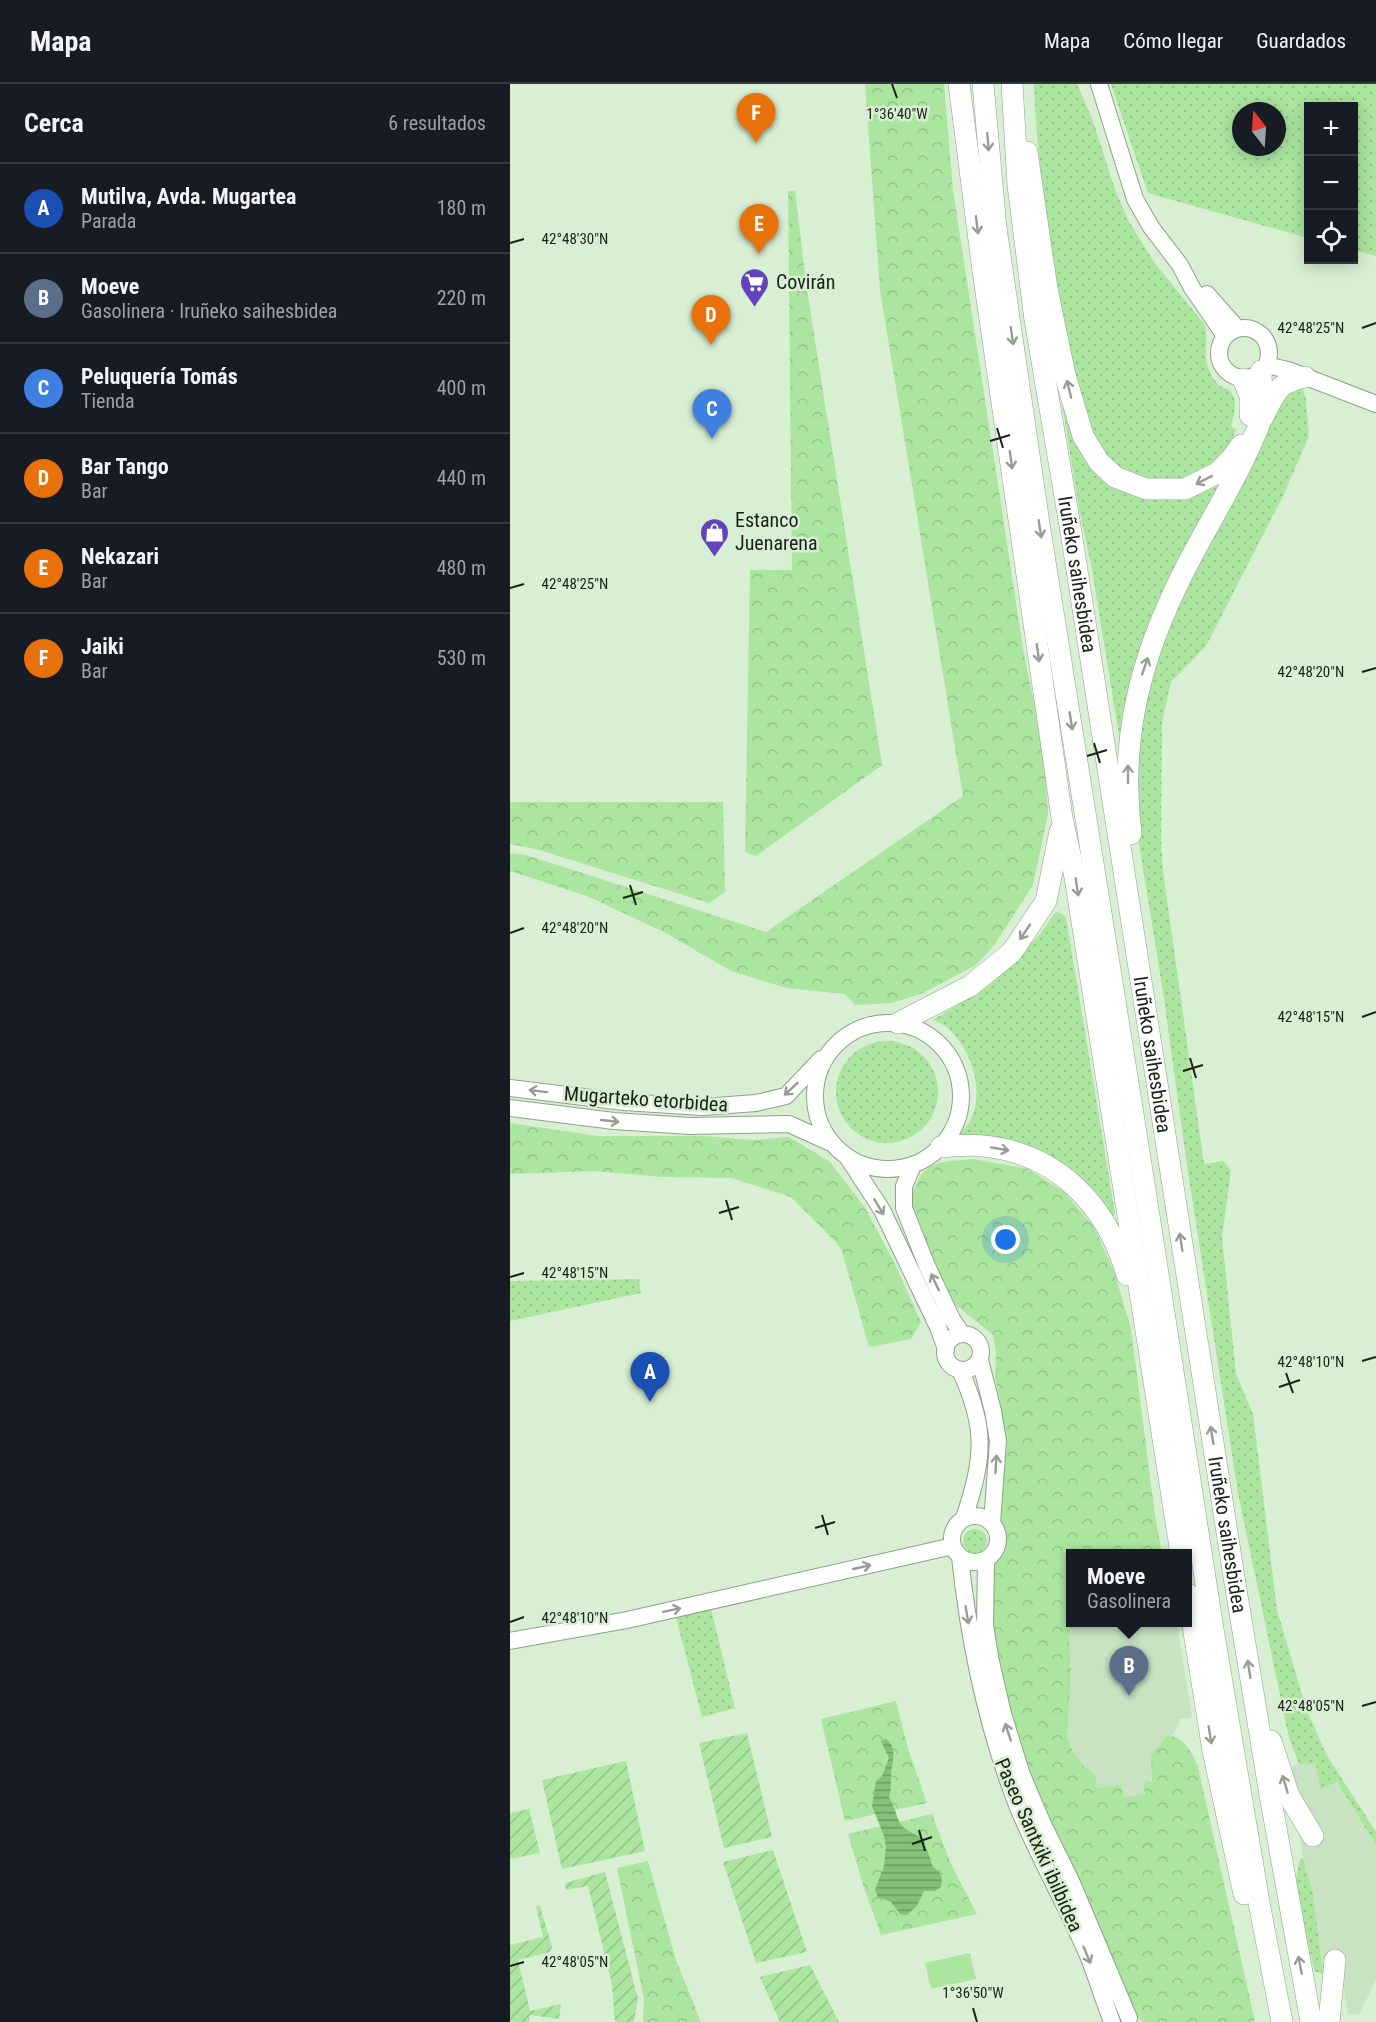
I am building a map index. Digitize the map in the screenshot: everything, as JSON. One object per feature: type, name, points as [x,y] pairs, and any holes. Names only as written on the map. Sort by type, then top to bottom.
[{"type":"highway","points":[[959,84],[983,271],[1062,818],[1077,888],[1180,1549]]},
{"type":"highway","points":[[964,123],[971,84]]},
{"type":"highway","name":"Iruñeko saihesbidea","points":[[983,84],[996,228],[1040,530],[1215,1641],[1260,1908],[1282,2022]]},
{"type":"highway","points":[[1014,84],[1033,185],[1047,289],[1065,375],[1083,436],[1099,462],[1115,477],[1146,489],[1185,489],[1217,473],[1240,447],[1249,428],[1251,405],[1260,366]]},
{"type":"highway","name":"Iruñeko saihesbidea","points":[[1014,84],[1018,185],[1035,320],[1071,532],[1193,1325],[1256,1710],[1311,2022]]},
{"type":"highway","points":[[1260,366],[1263,417]]},
{"type":"highway","points":[[1150,1040],[1150,968],[1129,818],[1128,770],[1131,723],[1142,673],[1183,572],[1248,453],[1263,417],[1280,386],[1289,380],[1305,377]]},
{"type":"highway","points":[[898,1023],[970,986],[1012,951],[1046,901],[1062,818]]},
{"type":"highway","points":[[942,1147],[981,1145],[1009,1150],[1052,1168],[1074,1185],[1104,1220],[1121,1253],[1138,1328],[1149,1352]]},
{"type":"highway","points":[[1192,1619],[1213,1751],[1270,2022]]},
{"type":"highway","points":[[1256,1710],[1274,1749],[1289,1796],[1312,1836]]},
{"type":"highway","points":[[1329,2022],[1335,1960]]},
{"type":"street","points":[[1099,84],[1136,199],[1151,227],[1231,332]]},
{"type":"street","points":[[1260,366],[1266,340],[1259,333],[1248,328],[1231,332],[1221,342],[1218,353],[1221,365],[1229,374],[1260,366],[1307,368],[1350,393]]},
{"type":"street","points":[[1260,366],[1305,377],[1376,404]]},
{"type":"street","points":[[848,1158],[868,1167],[891,1169],[913,1165],[942,1147],[960,1112],[962,1088],[955,1064],[941,1044],[922,1030],[898,1023],[874,1023],[851,1032],[832,1047],[819,1069],[814,1095],[818,1120],[831,1143],[848,1158],[882,1210],[938,1327],[946,1349],[946,1358],[952,1366],[960,1370],[975,1366],[980,1360]]},
{"type":"street","name":"Mugarteko etorbidea","points":[[510,1088],[624,1102],[702,1107],[756,1104],[786,1096],[832,1047]]},
{"type":"street","name":"Mugarteko etorbidea","points":[[510,1108],[614,1121],[679,1125],[789,1124],[831,1143]]},
{"type":"street","points":[[913,1165],[904,1185],[904,1208],[927,1266],[952,1319],[962,1334]]},
{"type":"street","points":[[510,1641],[627,1620],[957,1552],[973,1562],[986,1560],[992,1555],[998,1541],[992,1522],[998,1441],[993,1411],[980,1360],[980,1345],[976,1339],[962,1334],[954,1336],[946,1349]]},
{"type":"street","points":[[957,1552],[954,1530],[964,1518],[975,1488],[980,1460],[980,1431],[975,1406],[960,1370]]},
{"type":"street","points":[[964,1518],[973,1516],[992,1522]]},
{"type":"street","name":"Paseo Santxiki ibilbidea","points":[[957,1552],[975,1668],[996,1746],[1017,1806],[1089,1958],[1123,2021]]},
{"type":"street","name":"Paseo Santxiki ibilbidea","points":[[986,1560],[985,1625],[1003,1714],[1022,1775],[1072,1883],[1123,2021]]},
{"type":"shaded area","points":[[1073,1627],[1178,1627],[1192,1718],[1180,1719],[1173,1735],[1168,1735],[1145,1794],[1122,1797],[1097,1788],[1095,1774],[1085,1767],[1073,1752],[1067,1737],[1071,1674],[1069,1634]]},
{"type":"shaded area","points":[[886,1739],[893,1752],[889,1797],[902,1826],[923,1838],[933,1867],[940,1873],[942,1879],[941,1887],[935,1891],[924,1891],[917,1906],[907,1915],[900,1914],[891,1902],[878,1897],[875,1890],[884,1866],[886,1847],[872,1806],[876,1781],[882,1776],[889,1758],[881,1741]]},
{"type":"shaded area","points":[[1316,1763],[1336,1781],[1376,1845],[1376,1980],[1359,2015],[1348,2014],[1341,1973],[1323,1973],[1313,1893],[1303,1858],[1289,1767]]},
{"type":"green space","points":[[865,84],[944,84],[953,190],[1024,655],[1044,748],[1048,814],[1033,885],[995,944],[976,965],[923,993],[892,1003],[855,1005],[845,994],[787,988],[731,971],[664,932],[587,896],[510,871],[510,853],[526,855],[766,932],[963,796],[880,290]]},
{"type":"green space","points":[[1034,84],[1077,84],[1093,121],[1114,187],[1128,220],[1154,262],[1204,324],[1207,364],[1215,381],[1221,387],[1229,390],[1234,398],[1235,407],[1231,426],[1236,430],[1218,461],[1203,472],[1168,480],[1138,476],[1120,468],[1104,455],[1086,424],[1075,382],[1051,246],[1038,149]]},
{"type":"green space","points":[[1111,84],[1376,84],[1376,256],[1358,251],[1358,102],[1304,102],[1304,237],[1148,193]]},
{"type":"green space","points":[[788,191],[795,191],[807,290],[882,765],[756,856],[745,852],[750,570],[792,570]]},
{"type":"green space","points":[[1302,386],[1306,400],[1309,436],[1283,496],[1206,646],[1171,682],[1162,722],[1161,842],[1163,871],[1204,1164],[1223,1161],[1231,1170],[1222,1237],[1236,1374],[1253,1414],[1277,1610],[1306,1708],[1326,1754],[1376,1832],[1376,1845],[1337,1782],[1320,1789],[1316,1763],[1299,1764],[1289,1738],[1238,1493],[1135,819],[1141,717],[1160,651],[1194,570],[1277,401]]},
{"type":"green space","points":[[1062,404],[1080,450],[1099,472],[1133,496],[1161,497],[1226,476],[1142,649],[1122,716],[1121,747],[1091,564],[1079,509]]},
{"type":"green space","points":[[510,802],[723,802],[725,892],[709,903],[536,849],[510,844]]},
{"type":"green space","points":[[1058,912],[1066,917],[1115,1213],[1111,1218],[1069,1172],[956,1137],[971,1119],[977,1096],[976,1083],[964,1048],[946,1026],[933,1020],[990,985],[1040,934]]},
{"type":"green space","points":[[887,1041],[907,1044],[916,1049],[930,1063],[935,1072],[938,1092],[935,1112],[930,1121],[916,1135],[907,1140],[887,1143],[867,1140],[858,1135],[844,1121],[839,1112],[836,1092],[839,1072],[844,1063],[858,1049],[867,1044]]},
{"type":"green space","points":[[510,1123],[598,1136],[704,1136],[752,1140],[789,1137],[829,1161],[864,1206],[894,1262],[921,1322],[911,1339],[869,1347],[842,1251],[836,1242],[791,1197],[732,1178],[662,1177],[595,1171],[510,1174]]},
{"type":"green space","points":[[974,1159],[1028,1169],[1064,1192],[1094,1227],[1114,1271],[1131,1329],[1161,1549],[1066,1549],[1066,1627],[1073,1627],[1069,1634],[1071,1674],[1067,1737],[1073,1752],[1085,1767],[1095,1774],[1097,1788],[1121,1785],[1123,1797],[1145,1794],[1143,1783],[1152,1781],[1151,1755],[1168,1735],[1179,1739],[1191,1751],[1198,1767],[1255,2022],[1144,2022],[1132,2014],[1040,1803],[1011,1722],[992,1630],[991,1567],[1003,1552],[1005,1537],[998,1503],[1005,1458],[1002,1412],[995,1378],[996,1352],[993,1335],[952,1302],[908,1203],[925,1171],[938,1163]]},
{"type":"green space","points":[[639,1279],[641,1293],[510,1321],[510,1281]]},
{"type":"green space","points":[[975,1529],[983,1533],[987,1541],[983,1549],[975,1553],[967,1549],[963,1541],[967,1533]]},
{"type":"green space","points":[[711,1609],[735,1708],[702,1717],[676,1618]]},
{"type":"green space","points":[[896,1701],[908,1749],[927,1803],[845,1821],[821,1719]]},
{"type":"green space","points":[[747,1733],[772,1837],[724,1848],[699,1743]]},
{"type":"green space","points":[[626,1761],[645,1851],[562,1869],[542,1780]]},
{"type":"green space","points":[[529,1809],[540,1853],[510,1859],[510,1813]]},
{"type":"green space","points":[[932,1814],[951,1864],[977,1914],[881,1935],[848,1834]]},
{"type":"green space","points":[[773,1850],[807,1952],[756,1963],[723,1862]]},
{"type":"green space","points":[[1303,1858],[1313,1893],[1323,1973],[1315,1972],[1296,1879],[1300,1859]]},
{"type":"green space","points":[[648,1861],[676,1960],[701,2022],[643,2022],[644,1999],[617,1868]]},
{"type":"green space","points":[[605,1872],[638,1999],[634,2022],[615,2022],[612,1985],[588,1886],[566,1890],[565,1883]]},
{"type":"green space","points":[[536,1906],[540,1906],[552,1947],[550,1952],[518,1960],[530,2011],[561,2004],[559,2019],[530,2015],[529,2022],[510,2022],[510,1945],[543,1937]]},
{"type":"green space","points":[[970,1953],[976,1979],[931,1989],[925,1963]]},
{"type":"green space","points":[[810,1965],[839,2022],[780,2022],[760,1977]]},
{"type":"place","name":"Jaiki","points":[[756,143]]},
{"type":"place","name":"Nekazari","points":[[759,254]]},
{"type":"place","name":"Covirán","points":[[755,308]]},
{"type":"place","name":"Bar Tango","points":[[711,345]]},
{"type":"place","name":"Peluquería Tomás","points":[[712,439]]},
{"type":"place","name":"Estanco Juenarena","points":[[714,558]]},
{"type":"place","name":"Mutilva, Avda. Mugartea","points":[[650,1402]]},
{"type":"place","name":"Moeve","points":[[1129,1696]]}]
